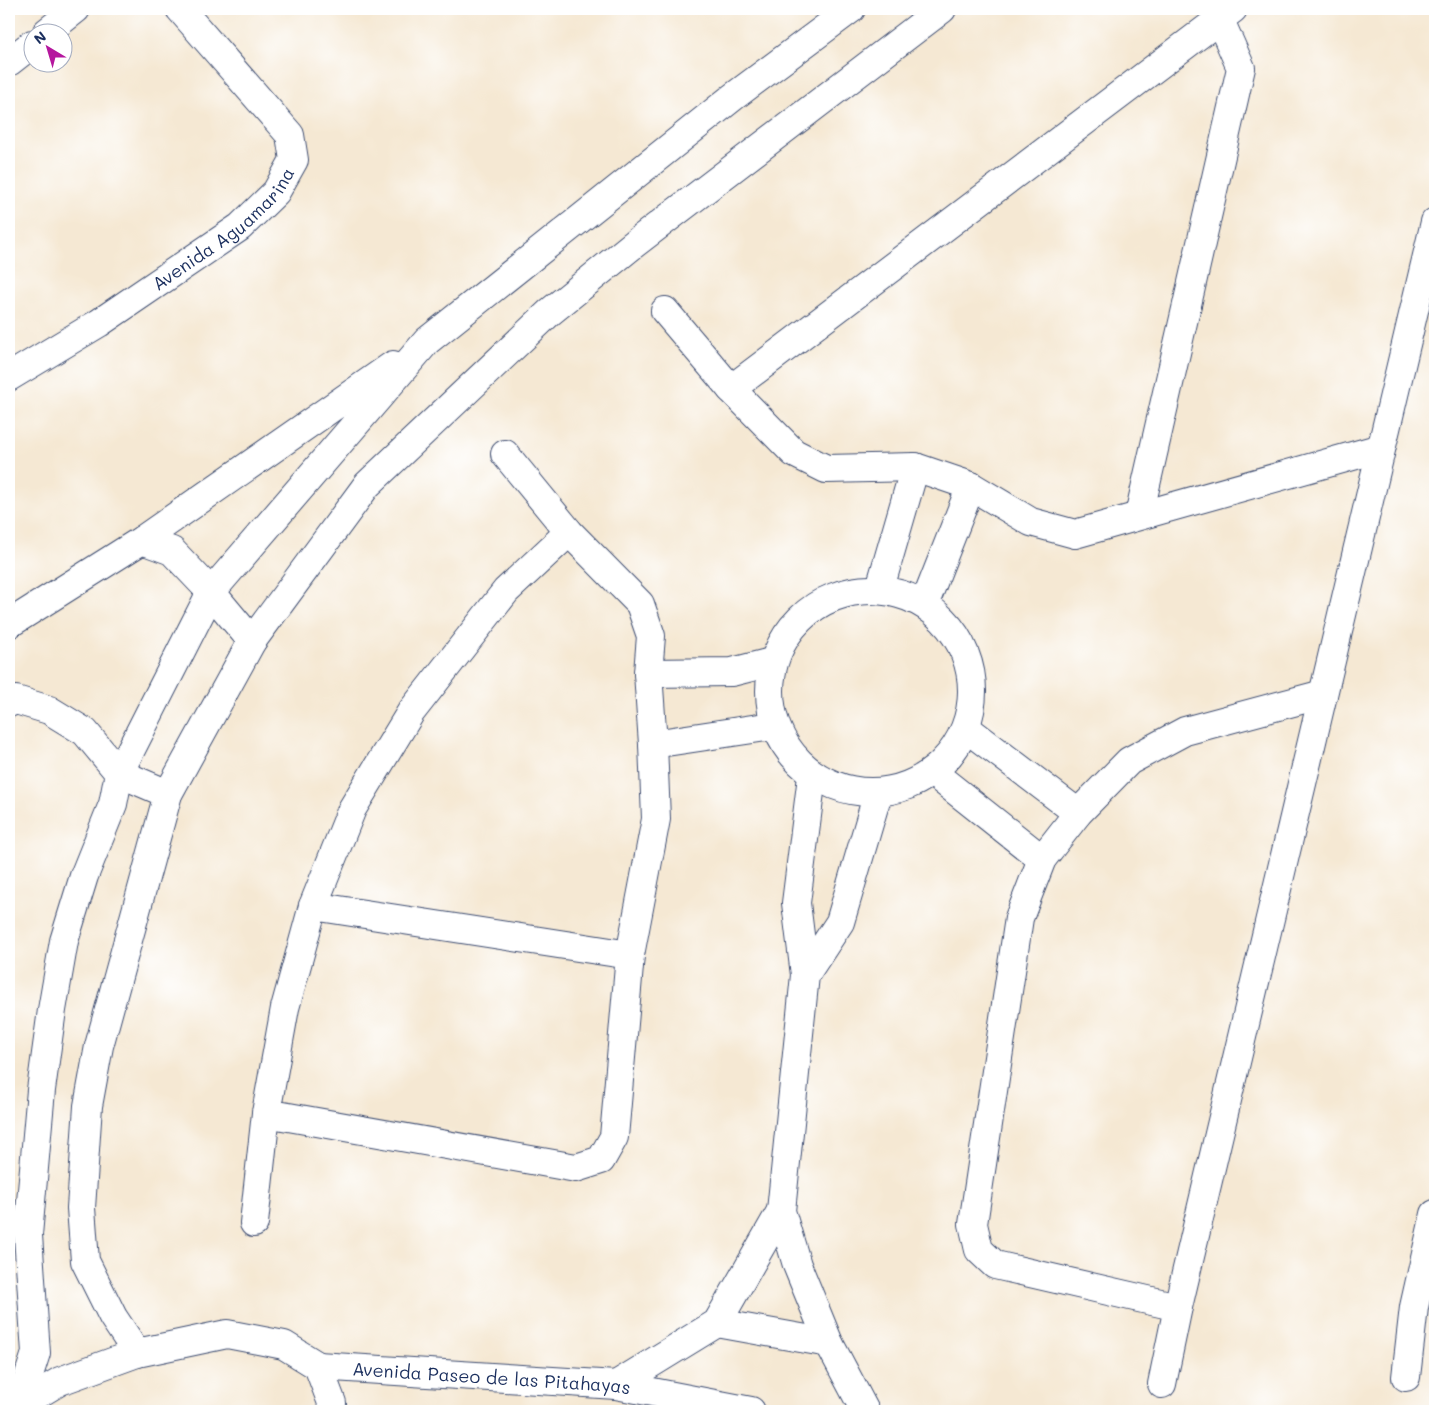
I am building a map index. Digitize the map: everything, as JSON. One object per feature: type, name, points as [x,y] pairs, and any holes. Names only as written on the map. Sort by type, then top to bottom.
[{"type":"street","points":[[59,22],[76,9]]},
{"type":"street","name":"Avenida Aguamarina","points":[[9,377],[99,323],[240,227],[276,192],[294,160],[290,135],[180,9]]},
{"type":"street","points":[[823,29],[842,9]]},
{"type":"street","points":[[9,624],[142,540],[427,341],[733,97],[850,9]]},
{"type":"street","points":[[136,1353],[114,1317],[85,1262],[81,1208],[88,1106],[99,1046],[168,794],[252,641],[367,485],[550,312],[634,244],[942,9]]},
{"type":"street","points":[[731,389],[1226,14],[1241,68],[1139,516]]},
{"type":"street","points":[[9,62],[22,52]]},
{"type":"street","points":[[1162,1384],[1178,1307],[1435,222]]},
{"type":"street","points":[[665,311],[731,389],[794,453],[826,469],[915,468],[971,486],[1031,522],[1075,534],[1381,448]]},
{"type":"street","points":[[15,1409],[36,1352],[28,1235],[41,1090],[52,1010],[64,941],[84,876],[113,804],[119,773],[211,592],[427,341]]},
{"type":"street","points":[[266,1113],[576,1168],[601,1160],[614,1137],[630,955],[656,819],[654,744],[648,674],[652,636],[640,604],[569,532],[505,454]]},
{"type":"street","points":[[880,588],[915,468]]},
{"type":"street","points":[[925,603],[971,486]]},
{"type":"street","points":[[254,1223],[266,1113],[285,1008],[313,906],[352,809],[411,712],[506,591],[569,532]]},
{"type":"street","points":[[142,540],[172,551],[211,592],[252,641]]},
{"type":"street","points":[[880,588],[925,603],[958,636],[973,681],[966,728],[952,752],[932,772],[907,787],[878,793],[842,788],[812,776],[773,726],[772,662],[795,621],[834,595],[880,588]]},
{"type":"street","points":[[648,674],[732,672],[772,662]]},
{"type":"street","points":[[1178,1307],[995,1264],[979,1250],[973,1224],[1019,918],[1042,859],[1078,813],[1129,760],[1185,731],[1323,694]]},
{"type":"street","points":[[9,703],[16,700],[49,710],[85,732],[119,773],[168,794]]},
{"type":"street","points":[[654,744],[773,726]]},
{"type":"street","points":[[966,728],[1078,813]]},
{"type":"street","points":[[932,772],[1042,859]]},
{"type":"street","points":[[812,776],[796,903],[805,975],[781,1211],[797,1265],[829,1343],[865,1411]]},
{"type":"street","points":[[805,975],[840,922],[878,793]]},
{"type":"street","points":[[313,906],[630,955]]},
{"type":"street","points":[[616,1384],[717,1323],[781,1211]]},
{"type":"street","points":[[1406,1377],[1425,1306],[1435,1214]]},
{"type":"street","points":[[717,1323],[829,1343]]},
{"type":"street","points":[[15,1409],[60,1381],[136,1353],[227,1334],[284,1345],[318,1366],[332,1403],[331,1411]]},
{"type":"street","name":"Avenida Paseo de las Pitahayas","points":[[318,1366],[616,1384],[752,1411]]}]
